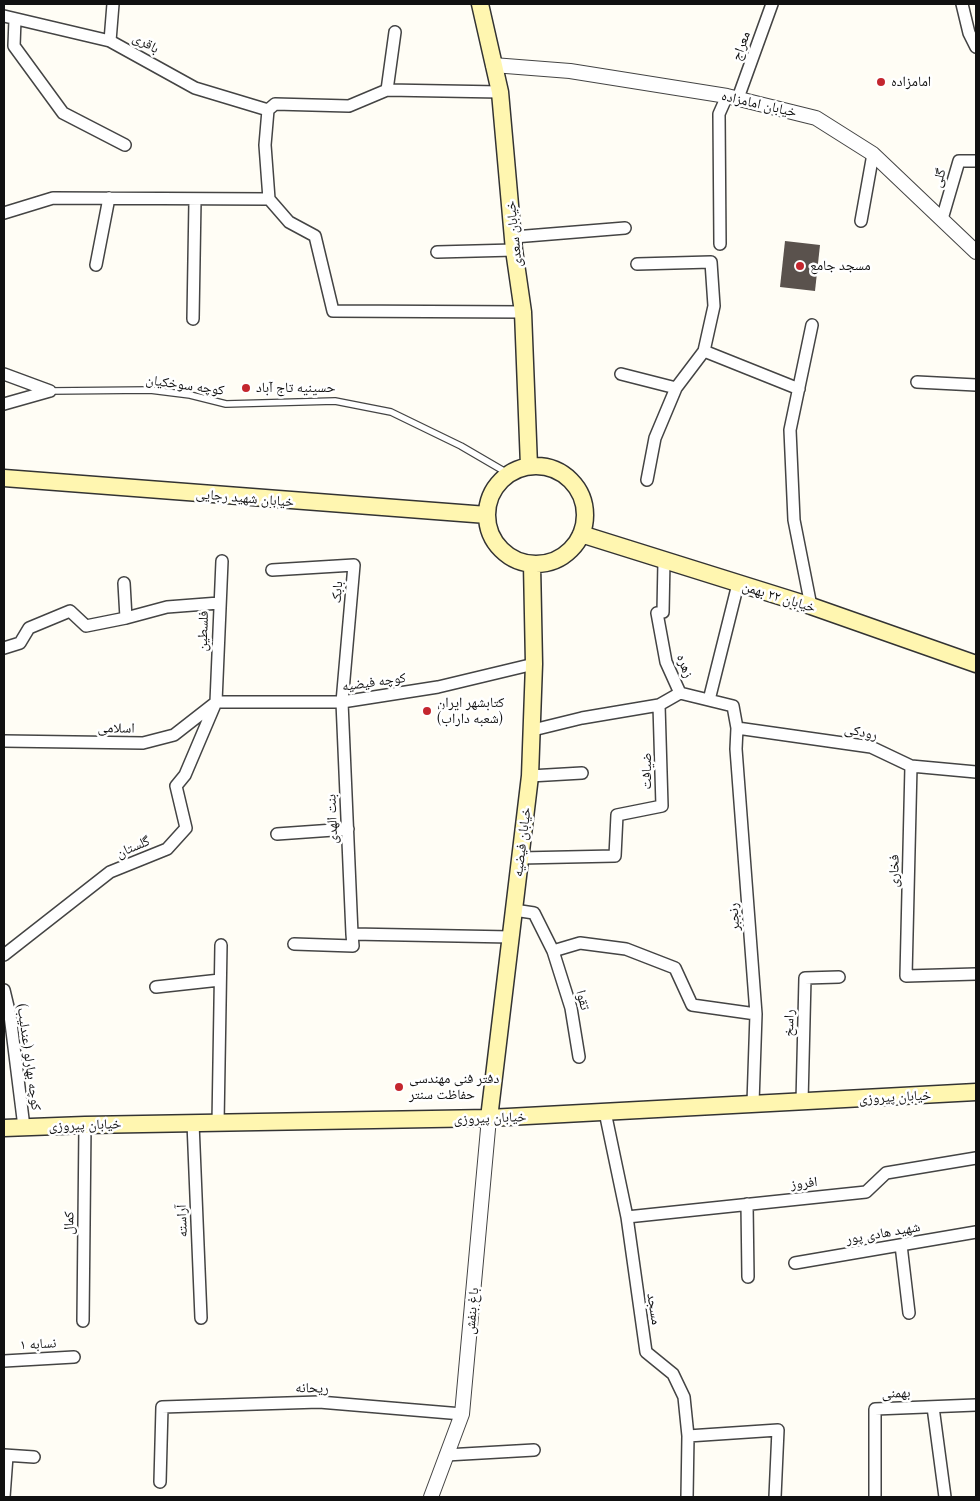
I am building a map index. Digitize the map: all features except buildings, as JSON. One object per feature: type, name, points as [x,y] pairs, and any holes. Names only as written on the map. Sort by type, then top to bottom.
[{"type":"main road","name":"خیابان سعدی","points":[[480,4],[500,92],[514,243],[523,312],[529,466]]},
{"type":"main road","points":[[529,466],[544,466],[558,471],[570,480],[579,492],[584,505],[585,520],[581,534],[566,553],[556,560],[532,564],[518,560],[506,553],[496,543],[489,530],[487,515],[490,496],[495,487],[509,474],[529,466]]},
{"type":"main road","name":"خیابان شهید رجایی","points":[[4,478],[487,515]]},
{"type":"main road","name":"خیابان ۲۲ بهمن","points":[[581,534],[811,606],[976,664]]},
{"type":"main road","name":"خیابان فیضیه","points":[[489,1118],[530,776],[534,664],[532,564]]},
{"type":"main road","name":"خیابان پیروزی","points":[[4,1128],[489,1118],[976,1092]]},
{"type":"street","points":[[110,40],[114,4]]},
{"type":"street","name":"معراج","points":[[720,244],[719,114],[732,97],[772,4]]},
{"type":"street","points":[[962,4],[969,33],[976,47]]},
{"type":"street","points":[[9,18],[14,46],[63,113],[125,145]]},
{"type":"street","name":"باقری","points":[[9,18],[110,40],[195,88],[268,110]]},
{"type":"street","points":[[387,90],[395,32]]},
{"type":"street","name":"خیابان امامزاده","points":[[493,65],[570,71],[732,97],[816,118],[873,154],[976,252]]},
{"type":"street","points":[[500,92],[387,90],[349,106],[275,104],[268,110],[265,145],[270,199],[289,222],[315,236],[334,311],[523,312]]},
{"type":"street","points":[[861,221],[873,154]]},
{"type":"street","name":"گلی","points":[[942,219],[959,161],[976,161]]},
{"type":"street","points":[[4,213],[53,198],[270,199]]},
{"type":"street","points":[[96,265],[109,198]]},
{"type":"street","points":[[193,319],[195,200]]},
{"type":"street","points":[[437,252],[625,228]]},
{"type":"street","points":[[637,264],[711,262],[714,306],[704,351],[676,388],[655,438],[647,480]]},
{"type":"street","points":[[811,606],[794,520],[790,430],[812,325]]},
{"type":"street","points":[[704,351],[799,389]]},
{"type":"street","points":[[4,374],[50,391]]},
{"type":"street","points":[[621,374],[676,388]]},
{"type":"street","points":[[918,382],[976,385]]},
{"type":"street","points":[[4,404],[50,391]]},
{"type":"street","name":"فلسطین","points":[[216,702],[222,561]]},
{"type":"street","name":"زهره","points":[[533,730],[582,718],[659,706],[680,693],[666,662],[657,613],[663,612],[664,561]]},
{"type":"street","name":"بابک","points":[[272,570],[354,565],[342,702]]},
{"type":"street","points":[[124,583],[126,618]]},
{"type":"street","points":[[680,693],[709,700],[738,584]]},
{"type":"street","points":[[4,648],[20,643],[29,628],[70,611],[86,626],[166,607],[219,602]]},
{"type":"street","name":"کوچه فیضیه","points":[[216,702],[342,702],[438,687],[534,664]]},
{"type":"street","name":"رنجبر","points":[[709,700],[733,706],[737,728],[736,749],[756,1014],[753,1103]]},
{"type":"street","name":"اسلامی","points":[[4,741],[143,743],[174,735],[216,702]]},
{"type":"street","name":"گلستان","points":[[4,955],[110,872],[167,849],[186,828],[176,786],[185,774],[216,702]]},
{"type":"street","name":"بنت الهدی","points":[[342,702],[352,934]]},
{"type":"street","name":"ضیافت","points":[[520,858],[615,856],[617,815],[662,806],[659,706]]},
{"type":"street","name":"رودکی","points":[[737,728],[872,747],[911,766],[976,772]]},
{"type":"street","name":"فخاری","points":[[911,766],[906,976],[976,974]]},
{"type":"street","points":[[530,776],[582,773]]},
{"type":"street","points":[[277,834],[348,830]]},
{"type":"street","name":"تقوا","points":[[514,910],[534,913],[553,951],[571,1008],[579,1057]]},
{"type":"street","points":[[294,944],[353,946],[352,934],[511,938]]},
{"type":"street","points":[[553,951],[580,943],[626,949],[675,968],[692,1005],[756,1014]]},
{"type":"street","points":[[218,1123],[220,945]]},
{"type":"street","name":"راسخ","points":[[802,1102],[805,978],[839,977]]},
{"type":"street","points":[[156,987],[220,980]]},
{"type":"street","name":"کوچه بهارلو (عندلیب)","points":[[4,990],[10,1015],[24,1128]]},
{"type":"street","name":"مسجد","points":[[605,1112],[627,1217],[646,1352],[673,1374],[684,1398],[688,1436],[687,1497]]},
{"type":"street","name":"باغ بنفش","points":[[431,1497],[462,1414],[489,1118]]},
{"type":"street","name":"آراسته","points":[[193,1123],[201,1318]]},
{"type":"street","name":"کمال","points":[[83,1321],[84,1125]]},
{"type":"street","name":"افروز","points":[[627,1217],[866,1192],[886,1173],[976,1158]]},
{"type":"street","points":[[747,1204],[748,1277]]},
{"type":"street","name":"شهید هادی پور","points":[[795,1263],[976,1232]]},
{"type":"street","points":[[901,1245],[909,1313]]},
{"type":"street","name":"نسابه ۱","points":[[4,1361],[74,1357]]},
{"type":"street","name":"ریحانه","points":[[160,1482],[162,1407],[319,1402],[462,1414]]},
{"type":"street","name":"بهمنی","points":[[875,1497],[875,1409],[976,1405]]},
{"type":"street","points":[[933,1407],[945,1497]]},
{"type":"street","points":[[688,1436],[778,1430],[775,1497]]},
{"type":"street","points":[[446,1455],[534,1450]]},
{"type":"street","points":[[4,1497],[5,1456],[34,1457]]},
{"type":"lane","name":"کوچه سوخکیان","points":[[50,391],[150,390],[190,395],[226,404],[335,401],[392,412],[461,446],[509,474]]},
{"type":"place","name":"امامزاده","points":[[881,82]]},
{"type":"place","name":"مسجد جامع","points":[[800,266]]},
{"type":"place","name":"حسینیه تاج آباد","points":[[246,388]]},
{"type":"place","name":"کتابشهر ایران (شعبه داراب)","points":[[427,711]]},
{"type":"place","name":"دفتر فنی مهندسی حفاظت سنتر","points":[[399,1087]]}]
